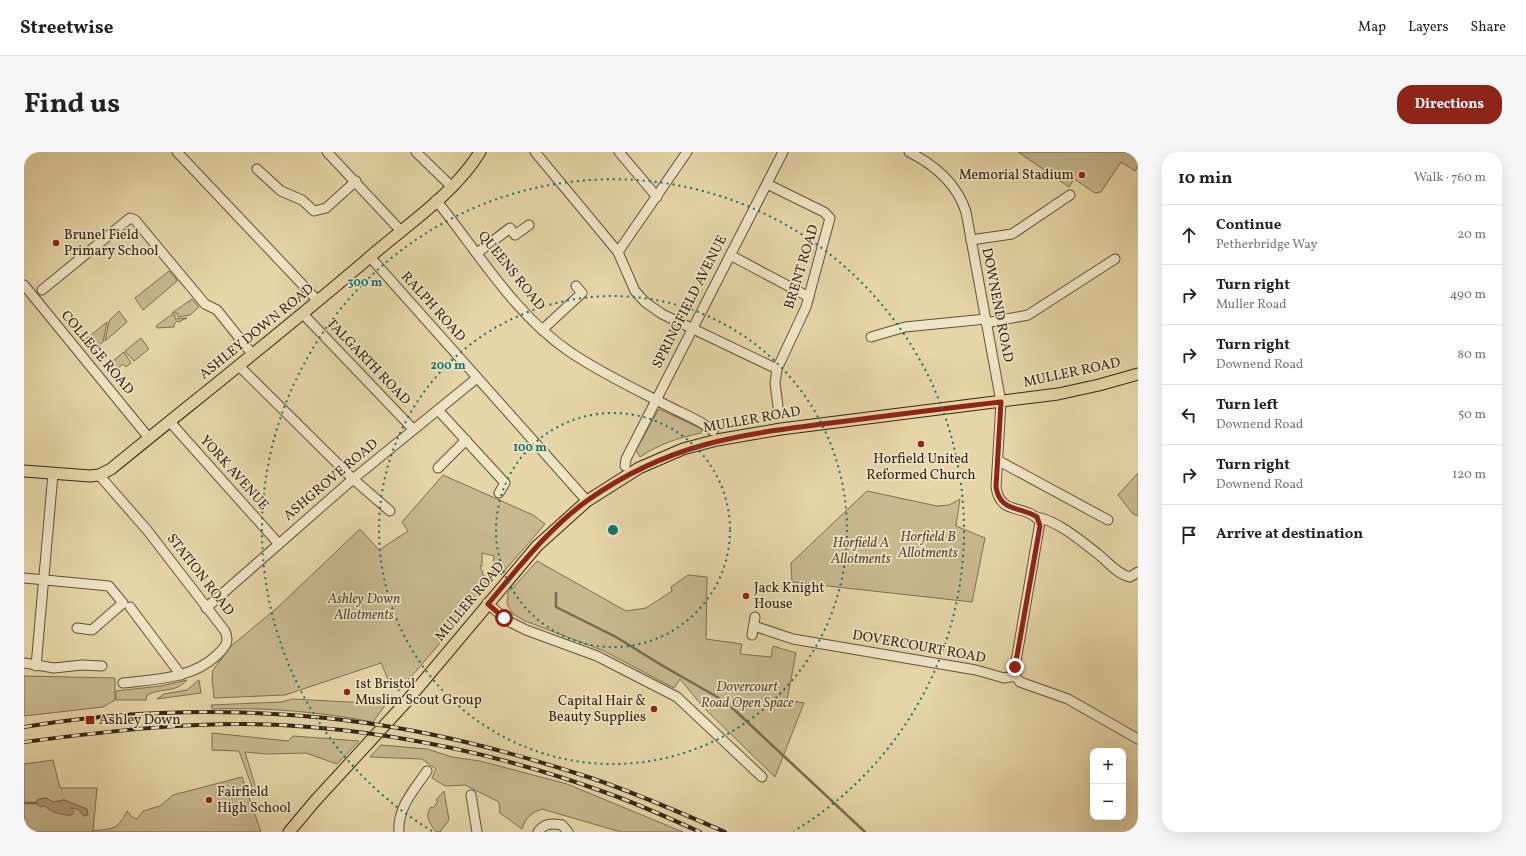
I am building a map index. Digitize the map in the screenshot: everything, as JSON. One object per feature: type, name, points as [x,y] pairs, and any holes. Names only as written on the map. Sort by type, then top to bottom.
[{"type":"main road","name":"ASHLEY DOWN ROAD","points":[[99,475],[111,469],[253,355],[401,231],[452,187],[470,169],[480,152]]},
{"type":"main road","name":"MULLER ROAD","points":[[289,832],[406,702],[537,546],[587,501],[639,468],[683,450],[780,421],[1001,402],[1100,386],[1138,374]]},
{"type":"main road","points":[[24,471],[53,474],[99,475]]},
{"type":"street","points":[[177,152],[318,301]]},
{"type":"street","points":[[327,152],[356,181],[401,231]]},
{"type":"street","points":[[416,152],[452,187]]},
{"type":"street","points":[[535,152],[618,252],[635,291],[644,302],[662,314],[777,369]]},
{"type":"street","points":[[619,152],[657,197]]},
{"type":"street","points":[[618,252],[687,152]]},
{"type":"street","name":"SPRINGFIELD AVENUE","points":[[625,466],[626,460],[692,328],[783,152]]},
{"type":"street","name":"DOWNEND ROAD","points":[[909,152],[936,169],[957,190],[966,212],[1001,402],[999,461],[996,487],[1001,502],[1052,522],[1097,553],[1124,575],[1132,576],[1138,572]]},
{"type":"street","points":[[257,169],[281,191],[302,200],[314,211],[326,208],[356,181]]},
{"type":"street","name":"BRENT ROAD","points":[[767,184],[830,217],[809,297],[800,321],[777,369],[776,383],[780,421]]},
{"type":"street","points":[[971,240],[1012,234],[1070,194]]},
{"type":"street","name":"QUEENS ROAD","points":[[436,200],[511,297],[542,330],[569,351],[604,373],[713,431]]},
{"type":"street","points":[[42,290],[130,218],[135,220],[205,304],[217,310],[253,355]]},
{"type":"street","points":[[477,253],[510,228],[515,235],[529,224]]},
{"type":"street","points":[[730,255],[809,297]]},
{"type":"street","name":"RALPH ROAD","points":[[370,257],[587,501]]},
{"type":"street","points":[[871,337],[905,327],[986,321],[1028,315],[1115,259]]},
{"type":"street","name":"COLLEGE ROAD","points":[[24,285],[149,438]]},
{"type":"street","points":[[542,330],[582,293],[576,286]]},
{"type":"street","name":"TALGARTH ROAD","points":[[303,314],[413,429]]},
{"type":"street","points":[[239,366],[353,479],[390,511]]},
{"type":"street","name":"ASHGROVE ROAD","points":[[206,608],[278,543],[353,479],[477,378]]},
{"type":"street","points":[[438,410],[505,483],[499,493]]},
{"type":"street","name":"YORK AVENUE","points":[[170,422],[278,543]]},
{"type":"street","points":[[438,468],[466,440]]},
{"type":"street","points":[[999,461],[1108,520]]},
{"type":"street","points":[[36,666],[45,580],[53,474]]},
{"type":"street","name":"STATION ROAD","points":[[99,475],[147,530],[225,631],[228,642],[226,646],[202,667],[180,675],[123,683]]},
{"type":"street","points":[[1037,517],[1040,526],[1015,667],[1015,676],[1020,682],[1068,699],[1138,739]]},
{"type":"street","points":[[24,578],[109,586],[123,603],[92,630],[77,628]]},
{"type":"street","points":[[488,604],[508,621],[526,630],[597,656],[677,697],[762,777]]},
{"type":"street","points":[[130,607],[180,675]]},
{"type":"street","name":"DOVERCOURT ROAD","points":[[754,626],[798,640],[976,670],[1004,678],[1015,676]]},
{"type":"street","points":[[24,663],[54,668],[82,665],[102,666]]},
{"type":"street","points":[[399,832],[399,818],[404,805],[427,777]]},
{"type":"street","points":[[471,795],[478,832]]},
{"type":"street","points":[[538,832],[546,825],[553,823],[562,825],[568,832]]},
{"type":"green space","name":"Memorial Stadium","points":[[1018,152],[1138,152],[1138,166],[1135,171],[1121,162],[1101,192],[1095,193],[1074,179],[1069,187]]},
{"type":"green space","points":[[169,271],[177,280],[176,282],[143,310],[135,298]]},
{"type":"green space","points":[[192,299],[199,307],[190,315],[178,317],[177,313],[172,313]]},
{"type":"green space","points":[[119,311],[127,322],[105,341],[109,321]]},
{"type":"green space","points":[[171,315],[175,315],[175,319],[187,318],[180,322],[177,321],[174,324],[174,327],[157,328],[156,326]]},
{"type":"green space","points":[[107,322],[103,342],[95,349],[86,339]]},
{"type":"green space","points":[[141,338],[149,349],[134,361],[125,351]]},
{"type":"green space","points":[[124,352],[131,363],[126,367],[123,364],[113,372],[109,364]]},
{"type":"green space","points":[[659,409],[702,429],[701,433],[669,442],[654,448],[640,457],[636,450]]},
{"type":"green space","points":[[1138,473],[1138,516],[1133,514],[1118,495]]},
{"type":"green space","name":"Ashley Down Allotments","points":[[443,475],[533,515],[545,524],[501,575],[498,572],[493,573],[494,556],[482,553],[482,566],[480,566],[488,587],[399,691],[390,684],[381,663],[285,695],[214,698],[212,679],[213,670],[231,646],[277,608],[360,529],[379,550],[408,531],[402,522]]},
{"type":"green space","points":[[867,491],[937,506],[949,505],[960,499],[956,526],[985,538],[972,602],[792,582],[791,563]]},
{"type":"green space","name":"Dovercourt Road Open Space","points":[[537,561],[626,611],[646,608],[672,591],[671,587],[688,575],[707,577],[706,639],[742,644],[740,654],[771,657],[773,646],[796,653],[787,700],[804,703],[775,777],[704,708],[680,679],[674,688],[604,651],[525,621],[513,614],[507,604],[508,593]]},
{"type":"green space","points":[[24,676],[115,678],[115,700],[103,707],[24,716]]},
{"type":"green space","points":[[187,680],[173,689],[158,691],[147,695],[146,700],[116,700],[116,691],[161,686]]},
{"type":"green space","points":[[199,680],[201,693],[157,699],[164,694],[187,690]]},
{"type":"green space","points":[[293,699],[386,704],[373,722],[333,715],[293,711],[212,709],[211,705],[281,702]]},
{"type":"green space","points":[[212,733],[288,741],[293,736],[359,741],[337,764],[306,753],[267,754],[245,752],[256,788],[253,789],[239,751],[212,750]]},
{"type":"green space","points":[[381,745],[427,749],[452,757],[480,761],[567,784],[683,832],[621,832],[542,809],[529,816],[522,829],[500,813],[499,802],[465,785],[445,786],[432,778],[436,769],[422,759],[370,757]]},
{"type":"green space","points":[[53,760],[60,788],[97,788],[93,831],[110,829],[114,827],[120,822],[127,811],[132,817],[137,819],[143,811],[160,806],[173,795],[242,777],[261,832],[24,832],[24,764]],"holes":[[[46,798],[53,802],[64,800],[87,809],[88,815],[84,816],[78,809],[71,808],[68,815],[55,812],[48,809],[39,799]]]},
{"type":"green space","points":[[444,791],[449,820],[440,832],[436,832],[429,820],[428,814],[431,807],[433,808],[438,801],[436,800]]},
{"type":"shaded area","points":[[46,798],[53,802],[64,800],[87,809],[88,815],[84,816],[78,809],[71,808],[74,812],[72,815],[61,814],[50,810],[45,806],[40,807],[36,804],[37,800]]},
{"type":"waterway","points":[[556,593],[556,607],[616,637],[726,702],[865,832]]},
{"type":"waterway","points":[[24,803],[36,803]]},
{"type":"railway","points":[[24,727],[74,720],[177,712],[282,714],[384,726],[474,744],[513,754],[571,772],[642,797],[725,832]]},
{"type":"railway","points":[[24,742],[152,728],[217,724],[281,725],[364,733],[446,747],[528,767],[619,797],[700,832]]},
{"type":"place","name":"Memorial Stadium","points":[[1082,175]]},
{"type":"place","name":"Brunel Field Primary School","points":[[56,243]]},
{"type":"place","name":"Horfield United Reformed Church","points":[[921,444]]},
{"type":"place","name":"Jack Knight House","points":[[746,596]]},
{"type":"place","name":"1st Bristol Muslim Scout Group","points":[[347,692]]},
{"type":"place","name":"Capital Hair & Beauty Supplies","points":[[654,709]]},
{"type":"place","name":"Ashley Down","points":[[90,720]]},
{"type":"place","name":"Fairfield High School","points":[[209,800]]},
{"type":"route","points":[[504,618],[488,604],[537,546],[559,524],[587,501],[651,462],[683,450],[717,440],[782,429],[1001,402],[999,461],[996,487],[998,496],[1001,502],[1006,506],[1033,515],[1037,517],[1040,522],[1015,667]]},
{"type":"park label","name":"Horfield B Allotments","points":[[928,546]]},
{"type":"park label","name":"Horfield A Allotments","points":[[861,552]]}]
